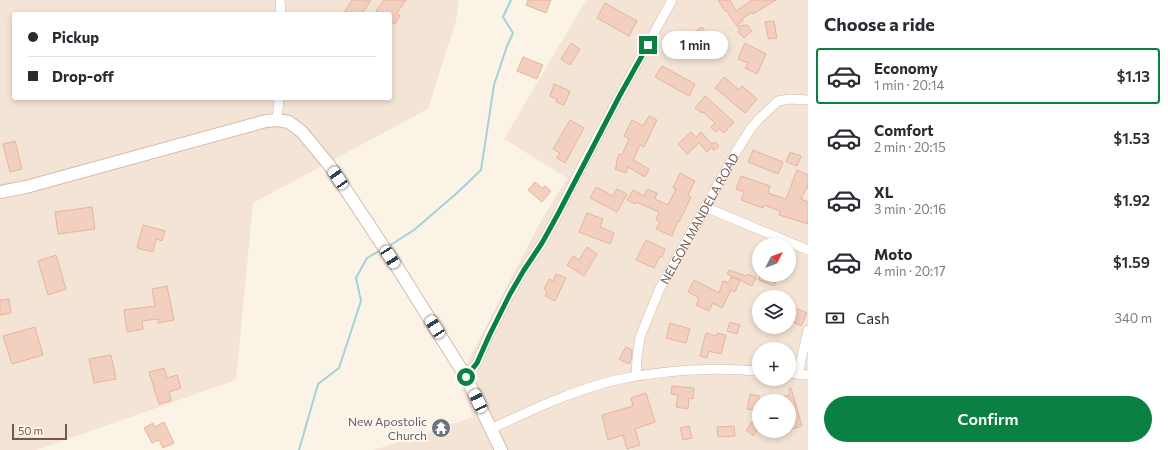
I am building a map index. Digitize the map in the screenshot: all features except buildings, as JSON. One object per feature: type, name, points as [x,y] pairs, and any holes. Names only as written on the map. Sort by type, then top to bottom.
[{"type":"street","points":[[280,0],[281,12]]},
{"type":"street","points":[[466,377],[477,363],[510,294],[542,243],[558,214],[620,95],[672,0]]},
{"type":"street","name":"NELSON MANDELA ROAD","points":[[636,376],[640,337],[660,288],[751,128],[778,101],[790,99],[808,100]]},
{"type":"street","points":[[277,120],[279,100]]},
{"type":"street","points":[[0,192],[258,123],[277,120],[289,122],[302,132],[330,166],[397,268],[466,377],[501,450]]},
{"type":"street","points":[[705,207],[808,250]]},
{"type":"street","points":[[796,365],[808,330]]},
{"type":"street","points":[[491,429],[549,403],[615,380],[636,376],[683,371],[714,369],[752,371]]},
{"type":"street","points":[[796,374],[808,375]]},
{"type":"shaded area","points":[[0,0],[459,0],[456,21],[428,109],[253,203],[236,380],[37,450],[0,450]]},
{"type":"shaded area","points":[[586,0],[808,0],[808,450],[374,450],[473,417],[458,380],[542,219],[567,178],[504,139]]},
{"type":"waterway","points":[[389,246],[414,230],[481,170],[494,85],[513,33],[503,17],[511,0]]},
{"type":"waterway","points":[[299,450],[318,384],[339,368],[361,301],[356,278],[367,258],[381,250]]},
{"type":"place","name":"New Apostolic Church","points":[[441,428]]},
{"type":"route","points":[[466,377],[477,363],[510,294],[542,243],[648,45]]}]
